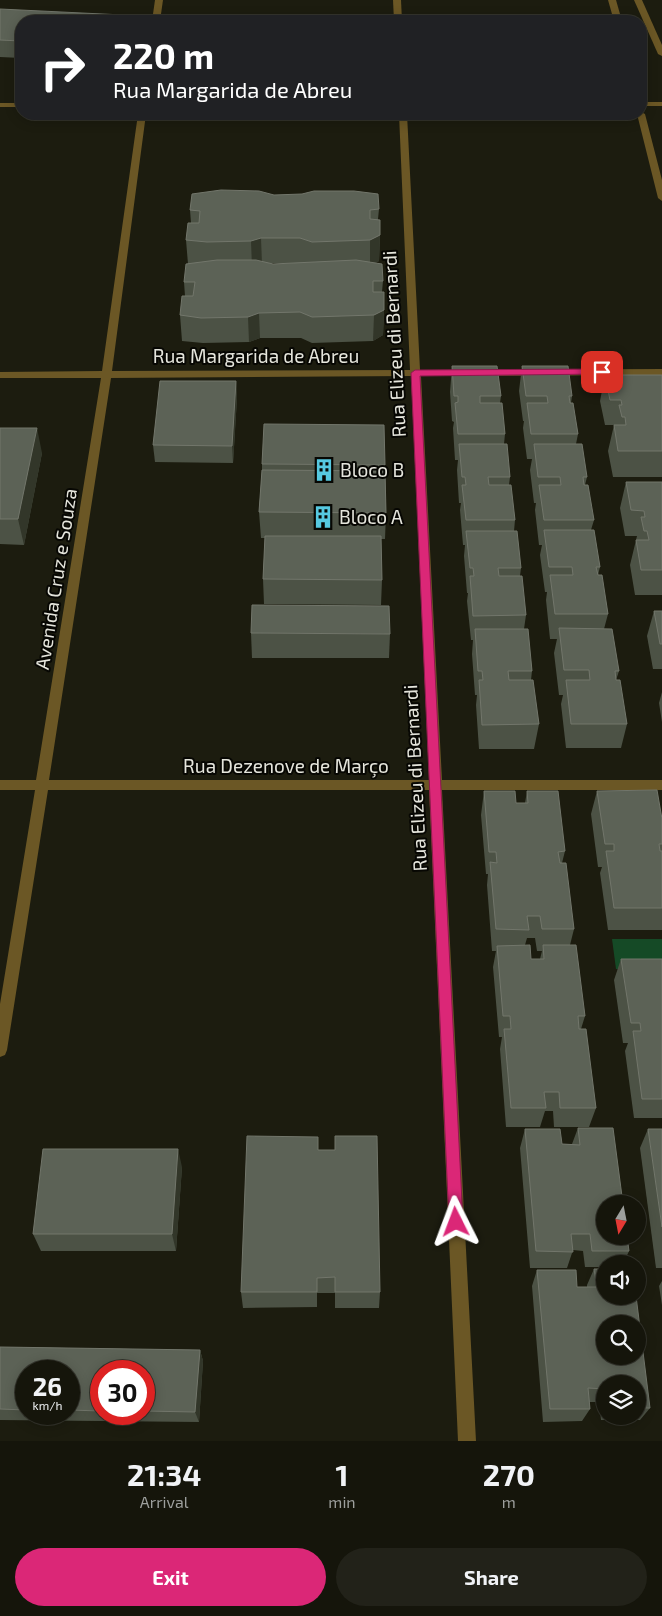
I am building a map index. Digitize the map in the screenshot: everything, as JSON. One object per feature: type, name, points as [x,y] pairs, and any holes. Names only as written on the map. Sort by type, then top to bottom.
[{"type":"street","points":[[157,15],[159,0]]},
{"type":"street","points":[[397,0],[398,15]]},
{"type":"street","points":[[612,0],[616,15]]},
{"type":"street","points":[[638,0],[645,15]]},
{"type":"street","points":[[647,20],[662,54]]},
{"type":"street","points":[[647,104],[662,104]]},
{"type":"street","points":[[0,105],[15,105]]},
{"type":"street","name":"Avenida Cruz e Souza","points":[[0,1050],[107,374],[141,120]]},
{"type":"street","name":"Rua Elizeu di Bernardi","points":[[403,120],[467,1441]]},
{"type":"street","points":[[642,120],[662,198]]},
{"type":"street","name":"Rua Margarida de Abreu","points":[[0,375],[662,372]]},
{"type":"street","name":"Rua Dezenove de Março","points":[[0,785],[662,785]]},
{"type":"shaded area","points":[[612,939],[662,939],[662,969],[616,969]]},
{"type":"building","points":[[0,9],[123,15],[15,15],[15,41],[0,40]]},
{"type":"building","points":[[221,190],[259,191],[274,195],[302,194],[314,191],[354,191],[378,194],[379,209],[370,210],[370,219],[380,220],[380,235],[370,240],[312,242],[300,238],[261,238],[251,241],[207,242],[186,240],[188,223],[199,223],[200,211],[190,210],[192,194]]},
{"type":"building","points":[[217,260],[256,260],[273,264],[356,260],[382,264],[383,281],[373,281],[373,292],[384,292],[384,310],[374,315],[312,317],[300,312],[259,313],[248,317],[201,318],[180,315],[182,296],[193,296],[195,282],[184,282],[186,264]]},
{"type":"building","points":[[452,366],[497,366],[501,396],[480,396],[480,403],[502,403],[505,434],[458,434],[455,403],[458,402],[458,396],[454,396]]},
{"type":"building","points":[[522,366],[568,366],[572,396],[569,396],[570,403],[573,403],[578,434],[531,434],[527,403],[548,403],[547,396],[526,396]]},
{"type":"building","points":[[605,375],[662,375],[662,451],[618,451],[614,425],[626,425],[625,417],[622,417],[619,405],[622,405],[621,400],[610,400]]},
{"type":"building","points":[[160,381],[236,381],[232,446],[153,445]]},
{"type":"building","points":[[264,424],[384,425],[385,465],[262,464]]},
{"type":"building","points":[[0,428],[37,428],[18,519],[0,519]]},
{"type":"building","points":[[459,444],[507,444],[510,477],[488,477],[489,485],[511,485],[515,520],[466,520],[462,485],[466,485],[465,477],[462,477]]},
{"type":"building","points":[[534,444],[582,444],[587,477],[583,477],[584,485],[588,485],[594,520],[544,520],[539,485],[561,485],[560,477],[538,477]]},
{"type":"building","points":[[262,470],[385,471],[386,513],[259,512]]},
{"type":"building","points":[[626,482],[662,482],[662,570],[641,570],[636,540],[649,540],[647,531],[644,531],[641,517],[645,517],[644,511],[631,510]]},
{"type":"building","points":[[544,530],[594,530],[600,567],[596,567],[598,575],[602,575],[608,614],[555,614],[550,575],[573,575],[572,567],[549,567]]},
{"type":"building","points":[[466,531],[517,531],[521,568],[498,568],[499,576],[522,576],[526,615],[473,616],[470,576],[474,576],[473,568],[470,568]]},
{"type":"building","points":[[265,536],[381,536],[382,580],[263,579]]},
{"type":"building","points":[[252,605],[389,606],[390,634],[251,633]]},
{"type":"building","points":[[654,611],[662,611],[662,644],[660,644]]},
{"type":"building","points":[[559,628],[612,629],[619,671],[615,671],[616,680],[620,680],[627,724],[571,724],[566,680],[590,680],[589,670],[564,670]]},
{"type":"building","points":[[475,629],[528,629],[532,671],[508,671],[509,680],[533,680],[539,724],[482,725],[479,680],[483,680],[482,671],[478,671]]},
{"type":"building","points":[[657,790],[662,819],[662,844],[659,844],[660,851],[662,851],[662,908],[614,908],[606,851],[614,851],[614,844],[605,844],[597,791]]},
{"type":"building","points":[[484,791],[515,791],[516,803],[528,803],[527,791],[558,791],[565,851],[558,852],[560,863],[566,863],[574,929],[542,929],[540,916],[527,916],[529,930],[496,929],[490,862],[497,863],[496,852],[489,852]]},
{"type":"building","points":[[530,945],[531,959],[544,959],[543,945],[576,945],[585,1016],[578,1016],[579,1029],[586,1029],[596,1108],[560,1108],[559,1092],[544,1092],[546,1108],[511,1108],[504,1029],[511,1029],[510,1016],[503,1016],[497,946]]},
{"type":"building","points":[[621,959],[662,959],[662,1099],[642,1099],[633,1031],[641,1031],[640,1023],[631,1023]]},
{"type":"building","points":[[578,1128],[613,1128],[622,1195],[596,1195],[596,1245],[628,1245],[629,1251],[592,1251],[590,1234],[571,1234],[573,1252],[536,1251],[525,1129],[560,1129],[562,1144],[580,1145]]},
{"type":"building","points":[[648,1129],[662,1129],[662,1227]]},
{"type":"building","points":[[247,1136],[318,1137],[318,1150],[335,1150],[335,1136],[377,1136],[380,1292],[335,1292],[335,1277],[317,1278],[317,1292],[241,1292]]},
{"type":"building","points":[[43,1149],[178,1149],[172,1234],[33,1234]]},
{"type":"building","points":[[537,1270],[576,1270],[577,1287],[596,1287],[596,1305],[637,1305],[638,1315],[596,1315],[596,1365],[645,1365],[646,1375],[596,1375],[596,1388],[588,1388],[590,1409],[550,1409]]},
{"type":"building","points":[[0,1347],[200,1350],[195,1412],[155,1411],[155,1360],[90,1360],[90,1411],[80,1410],[80,1360],[15,1360],[15,1410],[0,1409]]},
{"type":"building","points":[[646,1376],[650,1408],[646,1408]]},
{"type":"place","name":"Bloco B","points":[[324,470]]},
{"type":"place","name":"Bloco A","points":[[323,517]]},
{"type":"route","points":[[456,1222],[415,373],[602,372]]}]
